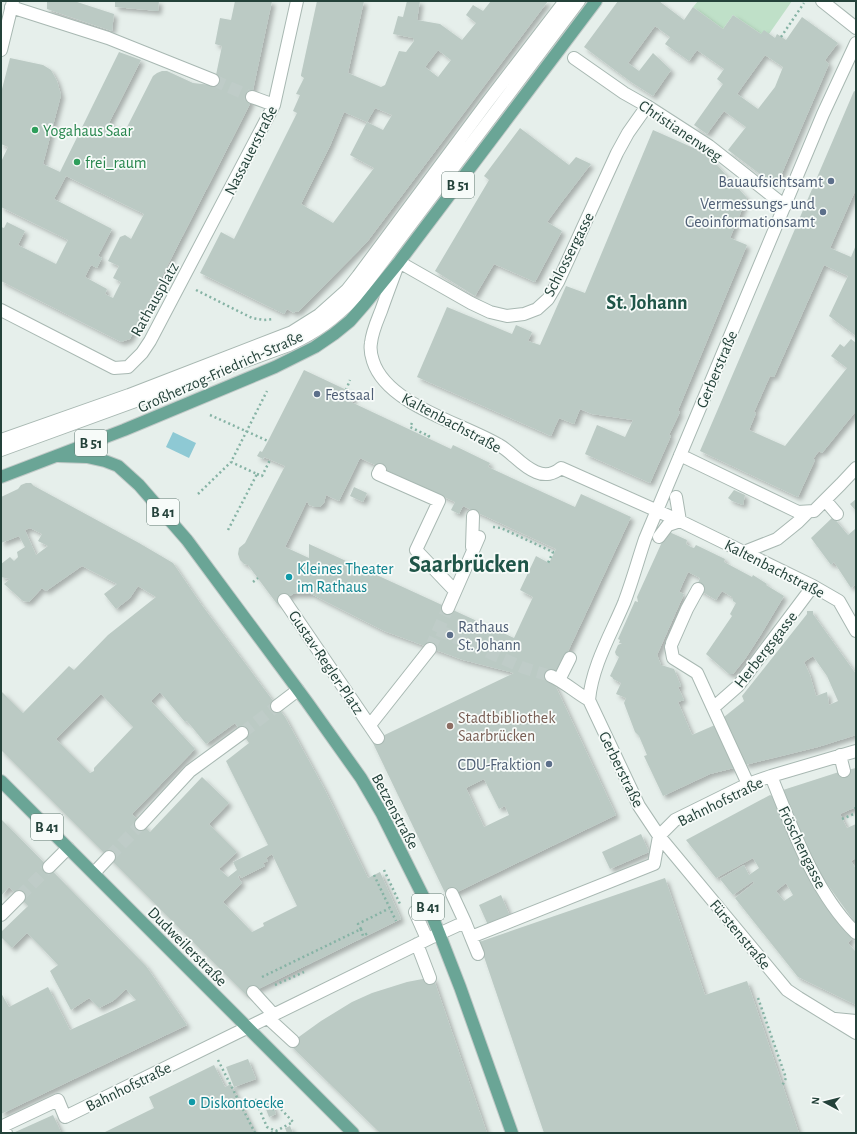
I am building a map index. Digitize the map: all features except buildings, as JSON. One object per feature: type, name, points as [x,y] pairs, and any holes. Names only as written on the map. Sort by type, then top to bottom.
[{"type":"main road","name":"Großherzog-Friedrich-Straße","points":[[58,456],[267,370],[315,347],[350,321],[399,262],[596,1]]},
{"type":"main road","name":"B 51","points":[[1,477],[58,456]]},
{"type":"main road","name":"Betzenstraße","points":[[58,456],[88,457],[105,461],[118,466],[139,485],[187,540],[298,690],[372,796],[424,899],[452,964],[512,1133]]},
{"type":"main road","name":"Dudweilerstraße","points":[[1,781],[353,1133]]},
{"type":"street","name":"Nassauerstraße","points":[[211,225],[274,105],[297,1]]},
{"type":"street","points":[[1,440],[265,343],[301,327],[319,315],[347,290],[358,276],[565,1]]},
{"type":"street","points":[[1,450],[289,345],[309,336],[327,324],[356,298],[579,1]]},
{"type":"street","points":[[822,1],[856,28]]},
{"type":"street","points":[[1,50],[12,4],[108,38],[213,80]]},
{"type":"street","name":"Gerberstraße","points":[[658,836],[639,806],[589,700],[590,690],[596,670],[624,601],[645,539],[823,114],[856,43]]},
{"type":"street","name":"Christianenweg","points":[[574,58],[624,93],[709,146],[785,206]]},
{"type":"street","points":[[252,97],[274,105]]},
{"type":"street","name":"Schlossergasse","points":[[399,262],[471,303],[490,312],[507,316],[524,314],[537,309],[548,299],[558,282],[617,153],[628,132],[647,106]]},
{"type":"street","name":"Rathausplatz","points":[[1,310],[109,366],[114,368],[128,367],[142,353],[150,341],[211,225]]},
{"type":"street","name":"Kaltenbachstraße","points":[[399,262],[376,322],[371,343],[371,355],[373,362],[390,387],[403,397],[419,406],[500,445],[527,467],[536,472],[546,474],[556,473],[561,468],[657,510],[813,586],[838,601],[856,631]]},
{"type":"street","points":[[680,455],[798,512],[814,511],[856,468]]},
{"type":"street","points":[[380,470],[378,474],[439,501],[416,550],[455,591]]},
{"type":"street","points":[[659,537],[668,525],[680,521],[676,497]]},
{"type":"street","points":[[825,500],[837,514]]},
{"type":"street","points":[[744,552],[777,539],[808,512]]},
{"type":"street","points":[[472,553],[473,516]]},
{"type":"street","points":[[448,608],[479,537]]},
{"type":"street","name":"Herbergsgasse","points":[[713,708],[738,686],[813,586]]},
{"type":"street","points":[[698,589],[687,609],[671,645],[674,658],[697,673],[748,784]]},
{"type":"street","name":"Gustav-Regler-Platz","points":[[284,600],[378,738]]},
{"type":"street","name":"Gustav-Regler-Platz","points":[[370,725],[430,649]]},
{"type":"street","points":[[570,658],[555,678],[589,700]]},
{"type":"street","points":[[277,706],[298,690]]},
{"type":"street","points":[[141,824],[190,771],[242,733]]},
{"type":"street","name":"Bahnhofstraße","points":[[658,836],[675,820],[748,784],[856,751]]},
{"type":"street","points":[[840,755],[844,771]]},
{"type":"street","name":"Fröschengasse","points":[[771,776],[806,859],[821,887],[837,910],[856,932]]},
{"type":"street","points":[[477,937],[539,916],[654,864],[658,836]]},
{"type":"street","name":"Fürstenstraße","points":[[658,836],[787,990],[856,1033]]},
{"type":"street","points":[[49,867],[68,848]]},
{"type":"street","points":[[94,873],[109,857]]},
{"type":"street","points":[[452,894],[465,922],[477,937],[478,954]]},
{"type":"street","points":[[1,915],[19,897]]},
{"type":"street","points":[[415,912],[430,978]]},
{"type":"street","name":"Bahnhofstraße","points":[[6,1133],[3,1126],[58,1100],[66,1117],[439,933],[465,922]]},
{"type":"street","points":[[253,992],[271,1016],[293,1041]]},
{"type":"street","name":"Fürstenstraße","points":[[835,1019],[856,1021]]},
{"type":"path","points":[[781,37],[803,5]]},
{"type":"path","points":[[181,282],[252,318],[264,320],[275,318]]},
{"type":"path","points":[[346,390],[350,380]]},
{"type":"path","points":[[198,494],[231,462],[267,391]]},
{"type":"path","points":[[210,415],[268,441]]},
{"type":"path","points":[[415,429],[429,436],[427,438]]},
{"type":"path","points":[[231,462],[262,476],[270,460]]},
{"type":"path","points":[[228,530],[257,474]]},
{"type":"path","points":[[496,528],[501,528],[553,552],[548,562]]},
{"type":"path","points":[[522,538],[524,534]]},
{"type":"path","points":[[253,582],[258,578]]},
{"type":"path","points":[[842,819],[856,813]]},
{"type":"path","points":[[384,870],[401,908]]},
{"type":"path","points":[[374,875],[396,922]]},
{"type":"path","points":[[368,933],[363,936],[358,924],[390,908]]},
{"type":"path","points":[[253,992],[247,985],[360,929]]},
{"type":"path","points":[[275,985],[304,972]]},
{"type":"path","points":[[758,998],[786,1078],[782,1086]]},
{"type":"path","points":[[212,1046],[255,1133]]},
{"type":"path","points":[[255,1099],[267,1127],[276,1132]]},
{"type":"path","points":[[270,1110],[279,1106],[293,1122],[276,1132],[271,1133]]},
{"type":"green space","points":[[698,1],[792,1],[769,34],[761,34],[733,15],[723,29],[693,7]]},
{"type":"water","points":[[173,432],[196,443],[189,458],[166,447]]},
{"type":"tunnel","points":[[213,80],[252,97]]},
{"type":"tunnel","points":[[430,649],[448,608]]},
{"type":"tunnel","points":[[438,630],[524,668],[551,676]]},
{"type":"tunnel","points":[[242,733],[277,706]]},
{"type":"tunnel","points":[[109,857],[141,824]]},
{"type":"tunnel","points":[[19,897],[49,867]]},
{"type":"place","name":"Yogahaus Saar","points":[[35,130]]},
{"type":"place","name":"frei_raum","points":[[77,162]]},
{"type":"place","name":"Bauaufsichtsamt","points":[[831,181]]},
{"type":"place","name":"Vermessungs- und Geoinformationsamt","points":[[823,212]]},
{"type":"place","name":"Festsaal","points":[[317,394]]},
{"type":"place","name":"Kleines Theater im Rathaus","points":[[289,577]]},
{"type":"place","name":"Rathaus St. Johann","points":[[450,635]]},
{"type":"place","name":"Stadtbibliothek Saarbrücken","points":[[450,726]]},
{"type":"place","name":"CDU-Fraktion","points":[[549,764]]},
{"type":"place","name":"Diskontoecke","points":[[192,1102]]},
{"type":"district","name":"St. Johann","points":[[647,302]]},
{"type":"district","name":"Saarbrücken","points":[[469,564]]}]
